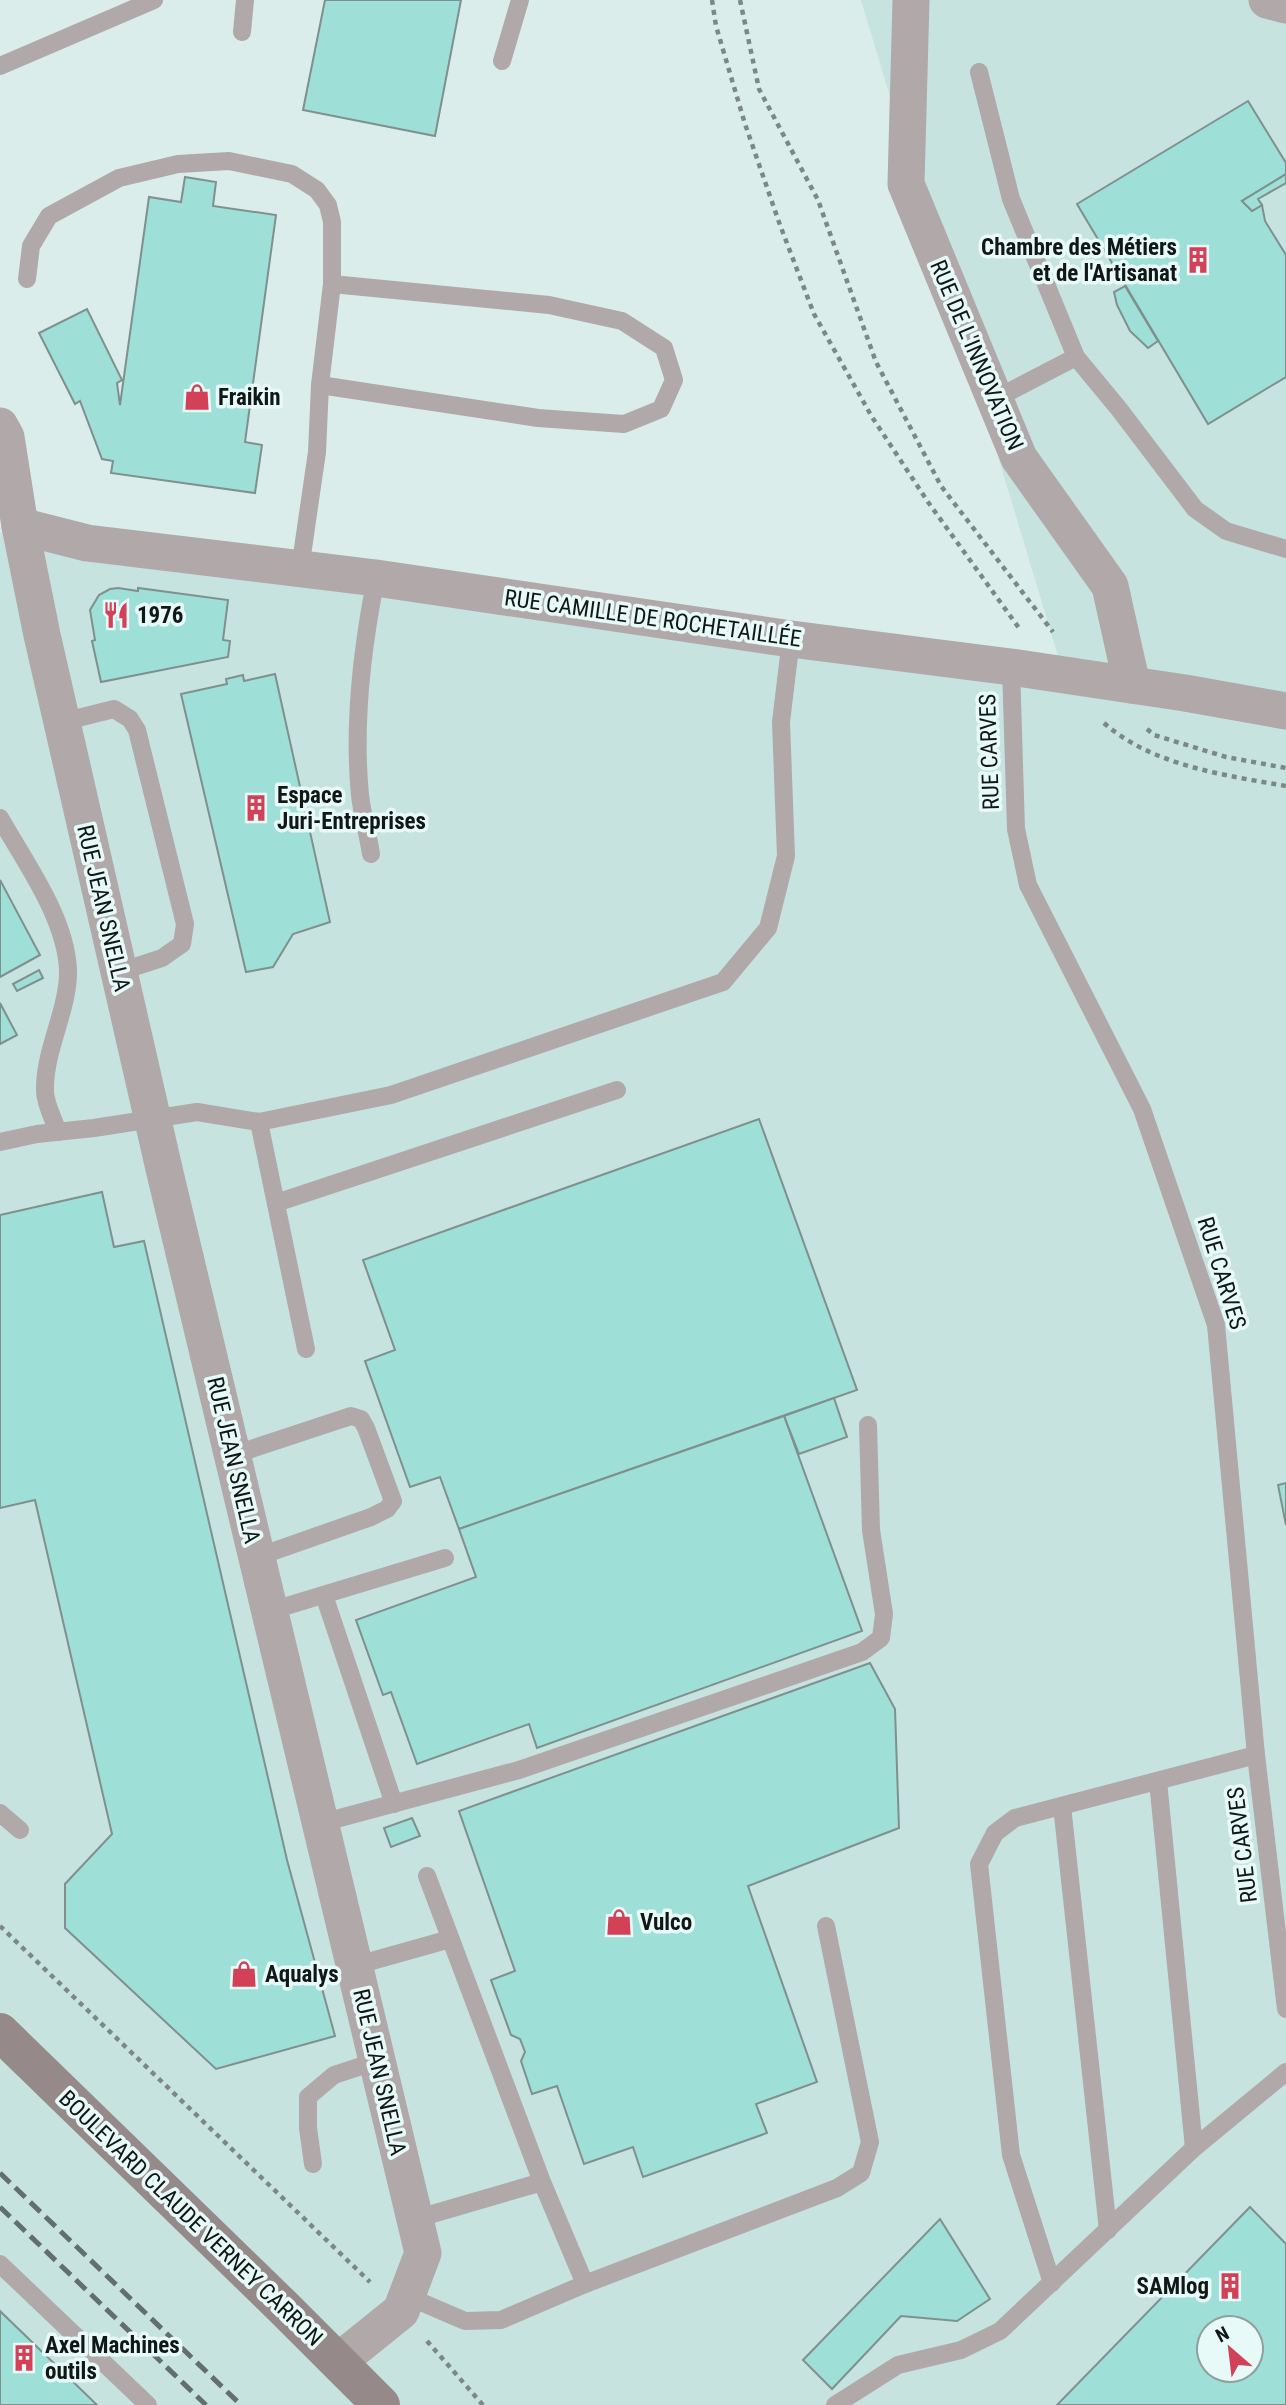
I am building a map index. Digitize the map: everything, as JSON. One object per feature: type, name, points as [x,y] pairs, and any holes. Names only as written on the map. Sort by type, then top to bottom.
[{"type":"main road","name":"BOULEVARD CLAUDE VERNEY CARRON","points":[[0,2032],[381,2405]]},
{"type":"street","name":"RUE DE L'INNOVATION","points":[[911,0],[906,184],[1019,458],[1110,586],[1132,685]]},
{"type":"street","points":[[1267,0],[1286,5]]},
{"type":"street","name":"RUE JEAN SNELLA","points":[[0,426],[6,437],[10,531],[62,722],[153,1118],[423,2253],[404,2304]]},
{"type":"street","name":"RUE CAMILLE DE ROCHETAILLÉE","points":[[10,531],[376,578],[791,639],[1012,667],[1286,711]]},
{"type":"street","points":[[339,2361],[404,2304]]},
{"type":"lane","points":[[0,65],[153,0]]},
{"type":"lane","points":[[242,33],[245,0]]},
{"type":"lane","points":[[502,61],[520,0]]},
{"type":"lane","points":[[979,72],[1011,199],[1076,357],[1195,509],[1226,531],[1286,548]]},
{"type":"lane","points":[[27,279],[31,246],[49,216],[119,178],[178,164],[229,161],[292,174],[317,190],[328,205],[332,222],[332,284],[320,385],[317,452],[300,569]]},
{"type":"lane","points":[[320,385],[538,418],[624,425],[661,409],[674,380],[664,348],[622,321],[549,305],[332,284]]},
{"type":"lane","points":[[995,399],[1076,357]]},
{"type":"lane","points":[[371,854],[360,794],[359,714],[366,627],[376,578]]},
{"type":"lane","points":[[0,1142],[197,1112],[259,1122],[391,1095],[723,982],[768,928],[786,856],[781,722],[791,639]]},
{"type":"lane","name":"RUE CARVES","points":[[1012,667],[1016,829],[1028,885],[1142,1109],[1216,1325],[1256,1755],[1286,2009]]},
{"type":"lane","points":[[62,722],[114,709],[130,719],[137,730],[186,924],[182,944],[162,958],[119,972]]},
{"type":"lane","points":[[0,818],[62,935],[68,971],[61,1011],[48,1057],[45,1094],[58,1132]]},
{"type":"lane","points":[[276,1203],[617,1090]]},
{"type":"lane","points":[[259,1122],[306,1349]]},
{"type":"lane","points":[[233,1455],[351,1416],[360,1419],[366,1428],[393,1501],[387,1509],[371,1517],[257,1558]]},
{"type":"lane","points":[[321,1823],[519,1770],[862,1652],[881,1638],[884,1614],[871,1530],[869,1425]]},
{"type":"lane","points":[[270,1611],[445,1558]]},
{"type":"lane","points":[[324,1595],[394,1804]]},
{"type":"lane","points":[[1052,2283],[1011,2155],[979,1864],[995,1833],[1015,1818],[1256,1755]]},
{"type":"lane","points":[[1158,1781],[1194,2148]]},
{"type":"lane","points":[[1062,1806],[1108,2230]]},
{"type":"lane","points":[[0,1813],[20,1830]]},
{"type":"lane","points":[[427,1876],[542,2182],[584,2284]]},
{"type":"lane","points":[[404,2304],[466,2321],[501,2320],[584,2284],[836,2188],[861,2173],[870,2142],[826,1926]]},
{"type":"lane","points":[[354,1966],[450,1939]]},
{"type":"lane","points":[[313,2164],[308,2128],[309,2097],[334,2075],[377,2061]]},
{"type":"lane","points":[[835,2405],[898,2365],[961,2350],[1000,2331],[1194,2148],[1286,2072]]},
{"type":"lane","points":[[415,2219],[542,2182]]},
{"type":"lane","points":[[0,2264],[148,2405]]},
{"type":"path","points":[[712,0],[716,26],[745,124],[814,314],[872,417],[928,502],[1071,676]]},
{"type":"path","points":[[740,0],[759,89],[818,200],[876,362],[941,486],[1071,676]]},
{"type":"path","points":[[1100,720],[1119,736],[1167,759],[1217,775],[1286,786]]},
{"type":"path","points":[[0,1926],[404,2304],[484,2405]]},
{"type":"shaded area","points":[[861,0],[1286,0],[1286,2405],[156,2405],[0,2254],[0,533],[24,521],[1064,676]]},
{"type":"shaded area","points":[[0,2272],[140,2405],[0,2405]]},
{"type":"building","points":[[325,0],[461,0],[435,136],[303,110]]},
{"type":"building","name":"Chambre des Métiers et de l'Artisanat","points":[[1248,101],[1286,163],[1286,174],[1242,201],[1252,211],[1262,205],[1265,221],[1286,255],[1286,377],[1208,424],[1077,204]]},
{"type":"building","points":[[1286,174],[1286,183],[1258,199],[1262,205],[1252,211],[1242,201]]},
{"type":"building","points":[[185,177],[216,182],[213,206],[276,215],[245,442],[262,445],[255,493],[111,473],[113,461],[102,459],[80,401],[75,404],[39,333],[87,309],[122,380],[117,383],[120,405],[149,197],[181,202]]},
{"type":"building","points":[[1125,286],[1158,341],[1148,348],[1130,331],[1117,305],[1114,292]]},
{"type":"building","points":[[118,588],[138,591],[138,588],[228,600],[223,640],[230,641],[228,657],[101,682],[92,641],[95,640],[90,610],[99,595]]},
{"type":"building","name":"Espace Juri-Entreprises","points":[[275,674],[330,922],[293,934],[273,967],[246,972],[181,694],[227,684],[226,679],[243,675],[244,681]]},
{"type":"building","points":[[0,880],[40,955],[0,977]]},
{"type":"building","points":[[39,970],[43,978],[17,991],[13,984]]},
{"type":"building","points":[[0,1003],[17,1035],[0,1044]]},
{"type":"building","points":[[759,1119],[857,1390],[459,1529],[440,1477],[410,1487],[365,1361],[395,1350],[363,1260]]},
{"type":"building","points":[[102,1192],[114,1247],[144,1241],[287,1860],[335,2036],[216,2069],[65,1928],[65,1884],[112,1834],[35,1500],[0,1508],[0,1215]]},
{"type":"building","points":[[834,1398],[847,1437],[799,1454],[784,1416]]},
{"type":"building","points":[[784,1416],[862,1631],[537,1748],[529,1724],[417,1764],[391,1692],[383,1695],[356,1620],[476,1577],[459,1529]]},
{"type":"building","points":[[1286,1483],[1286,1525],[1278,1485]]},
{"type":"building","points":[[870,1663],[895,1709],[899,1828],[748,1886],[817,2082],[756,2104],[767,2133],[643,2177],[633,2147],[584,2164],[557,2086],[532,2094],[521,2061],[525,2052],[520,2039],[511,2035],[491,1980],[515,1971],[459,1811]]},
{"type":"building","points":[[412,1818],[420,1836],[391,1847],[384,1828]]},
{"type":"building","name":"SAMlog","points":[[1250,2207],[1286,2244],[1286,2405],[1057,2405]]},
{"type":"building","points":[[940,2219],[990,2299],[957,2321],[901,2316],[832,2389],[803,2360]]},
{"type":"building","name":"Axel Machines outils","points":[[0,2311],[97,2405],[0,2405]]},
{"type":"railway","points":[[0,2173],[241,2405]]},
{"type":"railway","points":[[0,2207],[206,2405]]},
{"type":"place","name":"Chambre des Métiers et de l'Artisanat","points":[[1198,260]]},
{"type":"place","name":"Fraikin","points":[[197,397]]},
{"type":"place","name":"1976","points":[[116,615]]},
{"type":"place","name":"Espace Juri-Entreprises","points":[[256,808]]},
{"type":"place","name":"Vulco","points":[[619,1922]]},
{"type":"place","name":"Aqualys","points":[[244,1974]]},
{"type":"place","name":"SAMlog","points":[[1230,2286]]},
{"type":"place","name":"Axel Machines outils","points":[[24,2358]]}]
